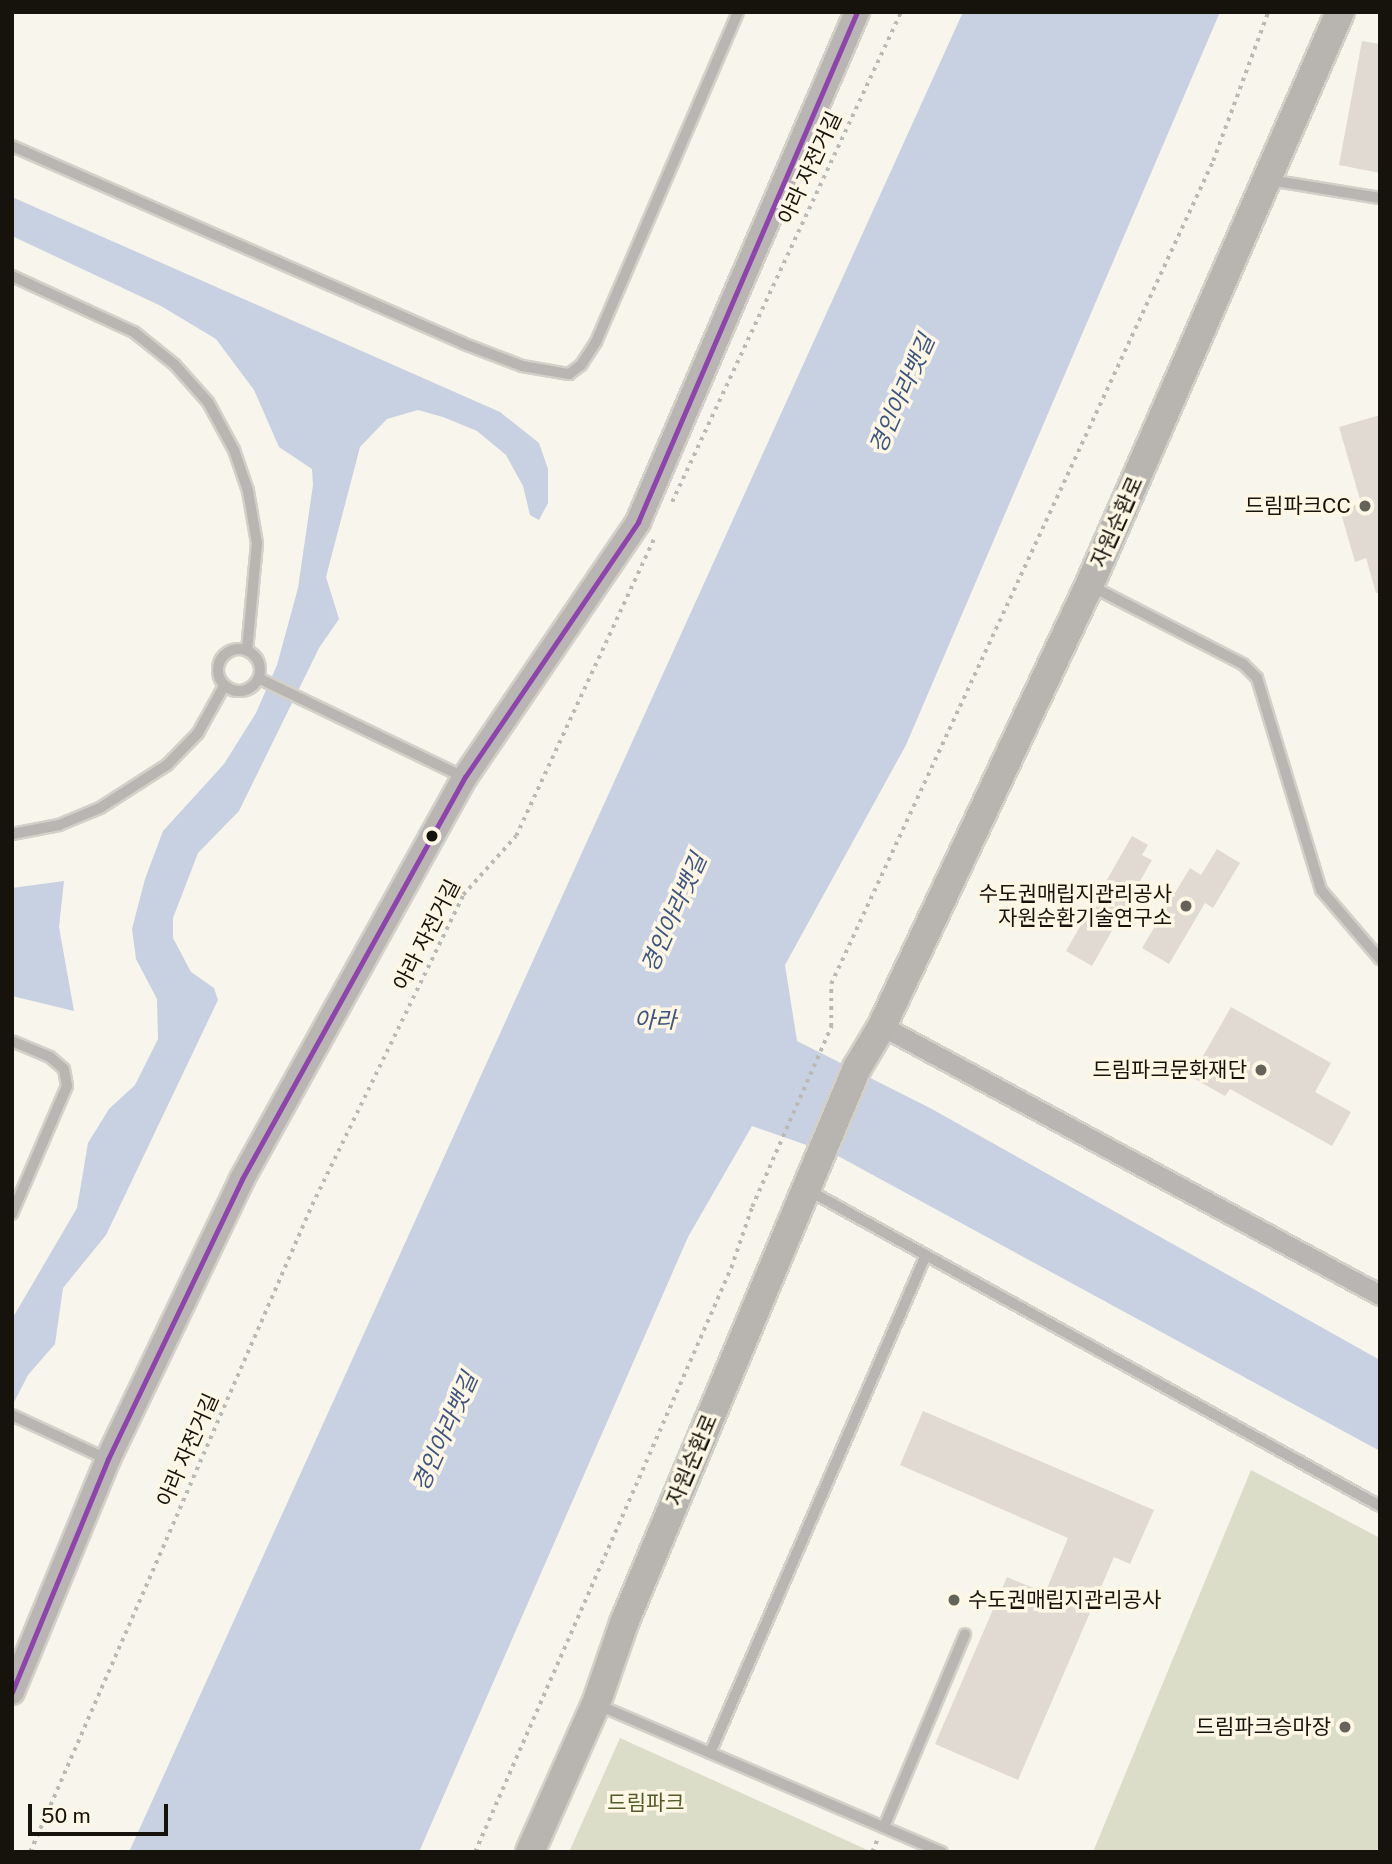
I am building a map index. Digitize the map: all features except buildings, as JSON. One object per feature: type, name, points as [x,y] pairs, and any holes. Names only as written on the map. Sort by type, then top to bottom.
[{"type":"main road","name":"자원순환로","points":[[530,1852],[596,1704],[624,1623],[857,1068],[882,1026],[1089,586],[1340,12]]},
{"type":"street","points":[[12,1692],[108,1459],[242,1179],[465,777],[638,522],[857,12]]},
{"type":"street","points":[[882,1026],[1380,1295]]},
{"type":"lane","points":[[12,146],[462,343],[523,366],[569,374],[596,342],[738,12]]},
{"type":"lane","points":[[1268,180],[1380,198]]},
{"type":"lane","points":[[12,276],[134,332],[175,365],[208,402],[238,460],[257,542],[247,651]]},
{"type":"lane","points":[[1089,586],[1243,664],[1256,678],[1321,890],[1380,959]]},
{"type":"lane","points":[[12,834],[59,824],[100,808],[167,765],[198,733],[224,686],[217,661],[230,649],[247,651],[259,662],[260,678]]},
{"type":"lane","points":[[260,678],[465,777]]},
{"type":"lane","points":[[224,686],[244,690],[260,678]]},
{"type":"lane","points":[[12,1041],[50,1056],[64,1069],[67,1086],[12,1214]]},
{"type":"lane","points":[[808,1181],[925,1257],[1380,1507]]},
{"type":"lane","points":[[710,1753],[925,1257]]},
{"type":"lane","points":[[12,1415],[108,1459]]},
{"type":"lane","points":[[884,1827],[965,1634]]},
{"type":"lane","points":[[596,1704],[942,1852]]},
{"type":"path","name":"아라 자전거길","points":[[670,507],[901,12]]},
{"type":"path","points":[[475,1852],[731,1268],[775,1156],[831,1027],[831,984],[1213,161],[1268,12]]},
{"type":"path","name":"아라 자전거길","points":[[30,1852],[312,1205],[463,895],[516,836],[658,532]]},
{"type":"green space","points":[[1251,1470],[1380,1538],[1380,1852],[1093,1852]]},
{"type":"green space","name":"드림파크","points":[[620,1738],[872,1852],[569,1852]]},
{"type":"water","name":"아라","points":[[963,12],[1220,12],[906,745],[785,965],[797,1041],[930,1108],[1380,1360],[1380,1451],[838,1156],[752,1126],[688,1237],[419,1852],[129,1852]]},
{"type":"water","points":[[12,197],[500,412],[539,443],[548,469],[548,503],[539,520],[530,515],[523,486],[506,455],[477,431],[443,417],[418,410],[387,419],[360,447],[326,577],[339,619],[319,648],[239,811],[198,853],[173,918],[173,938],[191,972],[214,988],[218,1000],[106,1235],[63,1288],[55,1344],[28,1375],[12,1406],[12,1319],[77,1208],[88,1143],[109,1109],[135,1085],[158,1039],[157,999],[136,959],[132,929],[145,879],[163,831],[224,764],[256,713],[277,665],[298,588],[313,485],[312,469],[279,447],[254,390],[216,339],[161,306],[12,236]]},
{"type":"water","points":[[64,881],[59,927],[74,1011],[12,996],[12,888]]},
{"type":"transit line","points":[[12,1692],[108,1459],[242,1179],[465,777],[638,522],[857,12]]},
{"type":"place","name":"드림파크CC","points":[[1365,506]]},
{"type":"place","name":"수도권매립지관리공사 자원순환기술연구소","points":[[1186,906]]},
{"type":"place","name":"드림파크문화재단","points":[[1261,1070]]},
{"type":"place","name":"수도권매립지관리공사","points":[[954,1600]]},
{"type":"place","name":"드림파크승마장","points":[[1345,1727]]},
{"type":"water label","name":"경인아라뱃길","points":[[902,394]]},
{"type":"water label","name":"경인아라뱃길","points":[[674,913]]},
{"type":"water label","name":"경인아라뱃길","points":[[445,1432]]}]
